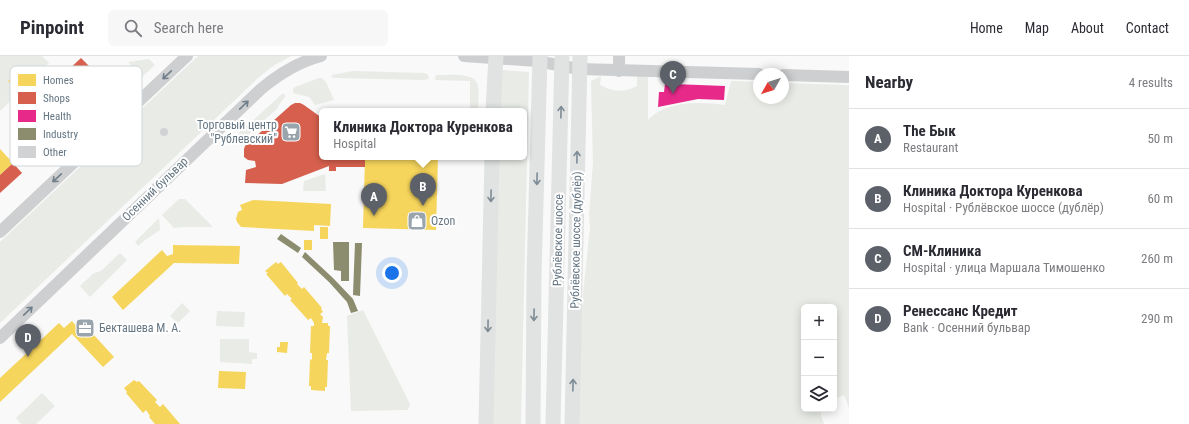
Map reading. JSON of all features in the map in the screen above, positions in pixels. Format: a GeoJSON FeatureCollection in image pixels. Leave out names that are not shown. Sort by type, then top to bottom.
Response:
{"type":"FeatureCollection","features":[{"type":"Feature","properties":{"kind":"main road","name":"Рублёвское шоссе"},"geometry":{"type":"LineString","coordinates":[[533,424],[534,276],[540,56]]}},
{"type":"Feature","properties":{"kind":"main road","name":"Рублёвское шоссе"},"geometry":{"type":"LineString","coordinates":[[553,424],[562,56]]}},
{"type":"Feature","properties":{"kind":"main road"},"geometry":{"type":"LineString","coordinates":[[493,108],[495,57]]}},
{"type":"Feature","properties":{"kind":"main road","name":"Рублёвское шоссе (дублёр)"},"geometry":{"type":"LineString","coordinates":[[572,424],[579,63]]}},
{"type":"Feature","properties":{"kind":"main road"},"geometry":{"type":"LineString","coordinates":[[486,424],[492,160]]}},
{"type":"Feature","properties":{"kind":"street"},"geometry":{"type":"LineString","coordinates":[[142,98],[187,56]]}},
{"type":"Feature","properties":{"kind":"street","name":"Осенний бульвар"},"geometry":{"type":"LineString","coordinates":[[0,338],[261,89],[287,70],[321,56]]}},
{"type":"Feature","properties":{"kind":"street"},"geometry":{"type":"LineString","coordinates":[[464,56],[579,63],[619,71],[753,74]]}},
{"type":"Feature","properties":{"kind":"street"},"geometry":{"type":"LineString","coordinates":[[619,56],[619,71]]}},
{"type":"Feature","properties":{"kind":"street"},"geometry":{"type":"LineString","coordinates":[[789,75],[849,77]]}},
{"type":"Feature","properties":{"kind":"street"},"geometry":{"type":"LineString","coordinates":[[0,232],[70,166]]}},
{"type":"Feature","properties":{"kind":"shaded area"},"geometry":{"type":"Polygon","coordinates":[[[0,56],[42,56],[49,63],[46,66],[10,66],[10,101],[0,111],[0,56]]]}},
{"type":"Feature","properties":{"kind":"shaded area"},"geometry":{"type":"Polygon","coordinates":[[[198,56],[291,56],[273,66],[258,78],[0,323],[0,242],[81,166],[142,166],[142,109],[198,56]]]}},
{"type":"Feature","properties":{"kind":"shaded area"},"geometry":{"type":"Polygon","coordinates":[[[149,59],[155,65],[142,77],[142,66],[132,66],[128,62],[149,59]]]}},
{"type":"Feature","properties":{"kind":"shaded area"},"geometry":{"type":"Polygon","coordinates":[[[503,70],[529,72],[527,160],[527,108],[500,108],[501,73],[503,70]]]}},
{"type":"Feature","properties":{"kind":"shaded area"},"geometry":{"type":"Polygon","coordinates":[[[353,71],[424,73],[429,77],[428,79],[424,80],[331,77],[332,75],[353,71]]]}},
{"type":"Feature","properties":{"kind":"shaded area"},"geometry":{"type":"Polygon","coordinates":[[[436,75],[458,75],[474,79],[477,83],[478,89],[478,108],[470,108],[470,81],[435,80],[436,75]]]}},
{"type":"Feature","properties":{"kind":"shaded area"},"geometry":{"type":"Polygon","coordinates":[[[601,76],[600,85],[609,89],[623,91],[637,86],[637,76],[648,76],[648,120],[655,114],[673,106],[695,103],[725,105],[731,81],[753,82],[753,104],[789,104],[789,83],[849,85],[849,408],[844,395],[837,398],[837,304],[801,304],[801,412],[822,412],[824,424],[579,424],[578,387],[583,294],[590,227],[589,214],[593,163],[591,81],[601,76]]]}},
{"type":"Feature","properties":{"kind":"shaded area"},"geometry":{"type":"Polygon","coordinates":[[[322,78],[326,82],[334,100],[315,105],[309,97],[293,93],[293,89],[295,87],[322,78]]]}},
{"type":"Feature","properties":{"kind":"shaded area"},"geometry":{"type":"Polygon","coordinates":[[[282,94],[285,94],[285,97],[277,109],[239,141],[237,137],[238,134],[282,94]]]}},
{"type":"Feature","properties":{"kind":"shaded area"},"geometry":{"type":"Polygon","coordinates":[[[499,160],[527,160],[521,424],[493,424],[499,160]]]}},
{"type":"Feature","properties":{"kind":"shaded area"},"geometry":{"type":"Polygon","coordinates":[[[325,174],[326,191],[303,191],[304,181],[325,174]]]}},
{"type":"Feature","properties":{"kind":"shaded area"},"geometry":{"type":"Polygon","coordinates":[[[179,199],[185,199],[213,227],[174,228],[162,215],[179,199]]]}},
{"type":"Feature","properties":{"kind":"shaded area"},"geometry":{"type":"Polygon","coordinates":[[[159,218],[160,230],[138,246],[135,242],[159,218]]]}},
{"type":"Feature","properties":{"kind":"shaded area"},"geometry":{"type":"Polygon","coordinates":[[[120,253],[127,260],[90,297],[80,286],[94,273],[101,271],[120,253]]]}},
{"type":"Feature","properties":{"kind":"shaded area"},"geometry":{"type":"Polygon","coordinates":[[[182,303],[190,311],[178,323],[170,316],[182,303]]]}},
{"type":"Feature","properties":{"kind":"shaded area"},"geometry":{"type":"Polygon","coordinates":[[[363,310],[410,404],[408,410],[351,411],[347,316],[363,310]]]}},
{"type":"Feature","properties":{"kind":"shaded area"},"geometry":{"type":"Polygon","coordinates":[[[217,311],[245,312],[244,327],[216,326],[217,311]]]}},
{"type":"Feature","properties":{"kind":"shaded area"},"geometry":{"type":"Polygon","coordinates":[[[220,339],[249,339],[249,352],[257,353],[257,359],[252,359],[252,364],[220,362],[220,339]]]}},
{"type":"Feature","properties":{"kind":"shaded area"},"geometry":{"type":"Polygon","coordinates":[[[42,393],[55,406],[36,424],[21,424],[16,418],[42,393]]]}},
{"type":"Feature","properties":{"kind":"building: Homes"},"geometry":{"type":"Polygon","coordinates":[[[0,149],[10,160],[10,166],[0,175],[0,149]]]}},
{"type":"Feature","properties":{"kind":"building: Homes"},"geometry":{"type":"Polygon","coordinates":[[[365,160],[438,160],[436,230],[363,228],[365,160]]]}},
{"type":"Feature","properties":{"kind":"building: Homes"},"geometry":{"type":"Polygon","coordinates":[[[253,200],[331,204],[330,226],[314,225],[314,231],[241,227],[236,219],[238,212],[242,210],[240,205],[253,200]]]}},
{"type":"Feature","properties":{"kind":"building: Homes"},"geometry":{"type":"Polygon","coordinates":[[[320,227],[328,227],[328,239],[320,239],[320,227]]]}},
{"type":"Feature","properties":{"kind":"building: Homes"},"geometry":{"type":"Polygon","coordinates":[[[304,240],[312,240],[312,250],[304,250],[304,240]]]}},
{"type":"Feature","properties":{"kind":"building: Homes"},"geometry":{"type":"Polygon","coordinates":[[[173,245],[240,246],[239,264],[174,263],[123,310],[112,297],[162,250],[167,256],[173,254],[173,245]]]}},
{"type":"Feature","properties":{"kind":"building: Homes"},"geometry":{"type":"Polygon","coordinates":[[[276,262],[278,264],[281,262],[298,283],[297,284],[302,289],[304,287],[322,308],[321,309],[323,312],[320,314],[323,317],[322,323],[328,323],[328,326],[330,326],[329,353],[327,353],[326,360],[328,360],[327,387],[325,387],[325,391],[311,390],[311,386],[309,386],[310,359],[312,360],[312,353],[310,353],[311,326],[314,326],[314,323],[311,318],[308,320],[290,300],[292,299],[287,294],[285,296],[266,274],[268,273],[265,271],[276,262]]]}},
{"type":"Feature","properties":{"kind":"building: Homes"},"geometry":{"type":"Polygon","coordinates":[[[72,321],[78,328],[83,323],[114,357],[103,367],[72,334],[0,402],[0,378],[59,323],[64,328],[72,321]]]}},
{"type":"Feature","properties":{"kind":"building: Homes"},"geometry":{"type":"Polygon","coordinates":[[[280,342],[288,342],[287,353],[277,352],[277,347],[280,347],[280,342]]]}},
{"type":"Feature","properties":{"kind":"building: Homes"},"geometry":{"type":"Polygon","coordinates":[[[219,371],[246,372],[245,389],[218,388],[219,371]]]}},
{"type":"Feature","properties":{"kind":"building: Homes"},"geometry":{"type":"Polygon","coordinates":[[[134,380],[137,382],[139,381],[157,400],[155,402],[160,407],[163,404],[180,424],[155,424],[149,417],[150,416],[146,410],[143,413],[126,393],[127,392],[124,388],[134,380]]]}},
{"type":"Feature","properties":{"kind":"building: Shops"},"geometry":{"type":"Polygon","coordinates":[[[81,58],[89,66],[72,66],[81,58]]]}},
{"type":"Feature","properties":{"kind":"building: Shops","name":"Торговый центр \"Рублевский\""},"geometry":{"type":"Polygon","coordinates":[[[300,103],[319,116],[319,160],[365,160],[365,167],[336,167],[336,171],[329,171],[329,166],[282,184],[245,183],[246,170],[256,167],[255,161],[248,160],[244,157],[245,146],[291,105],[300,103]]]}},
{"type":"Feature","properties":{"kind":"building: Shops"},"geometry":{"type":"Polygon","coordinates":[[[10,166],[16,166],[22,173],[0,193],[0,175],[10,166]]]}},
{"type":"Feature","properties":{"kind":"building: Health"},"geometry":{"type":"Polygon","coordinates":[[[665,84],[725,86],[724,100],[698,99],[658,107],[659,92],[664,92],[665,84]]]}},
{"type":"Feature","properties":{"kind":"building: Industry"},"geometry":{"type":"Polygon","coordinates":[[[281,234],[301,248],[298,253],[277,239],[281,234]]]}},
{"type":"Feature","properties":{"kind":"building: Industry"},"geometry":{"type":"Polygon","coordinates":[[[333,242],[349,242],[349,281],[341,281],[341,271],[334,270],[333,242]]]}},
{"type":"Feature","properties":{"kind":"building: Industry"},"geometry":{"type":"Polygon","coordinates":[[[355,243],[362,243],[360,296],[353,295],[355,243]]]}},
{"type":"Feature","properties":{"kind":"building: Industry"},"geometry":{"type":"Polygon","coordinates":[[[305,252],[353,299],[358,311],[351,313],[347,302],[329,282],[302,257],[305,252]]]}},
{"type":"Feature","properties":{"kind":"building: Other"},"geometry":{"type":"Polygon","coordinates":[[[164,128],[167,129],[167,135],[164,136],[161,135],[160,132],[161,129],[164,128]]]}},
{"type":"Feature","properties":{"kind":"place","name":"СМ-Клиника"},"geometry":{"type":"Point","coordinates":[673,94]}},
{"type":"Feature","properties":{"kind":"place","name":"Торговый центр \"Рублевский\""},"geometry":{"type":"Point","coordinates":[291,132]}},
{"type":"Feature","properties":{"kind":"place","name":"Клиника Доктора Куренкова"},"geometry":{"type":"Point","coordinates":[423,206]}},
{"type":"Feature","properties":{"kind":"place","name":"The Бык"},"geometry":{"type":"Point","coordinates":[374,216]}},
{"type":"Feature","properties":{"kind":"place","name":"Ozon"},"geometry":{"type":"Point","coordinates":[417,221]}},
{"type":"Feature","properties":{"kind":"place","name":"Бекташева М. А."},"geometry":{"type":"Point","coordinates":[85,328]}},
{"type":"Feature","properties":{"kind":"place","name":"Ренессанс Кредит"},"geometry":{"type":"Point","coordinates":[28,357]}}]}
